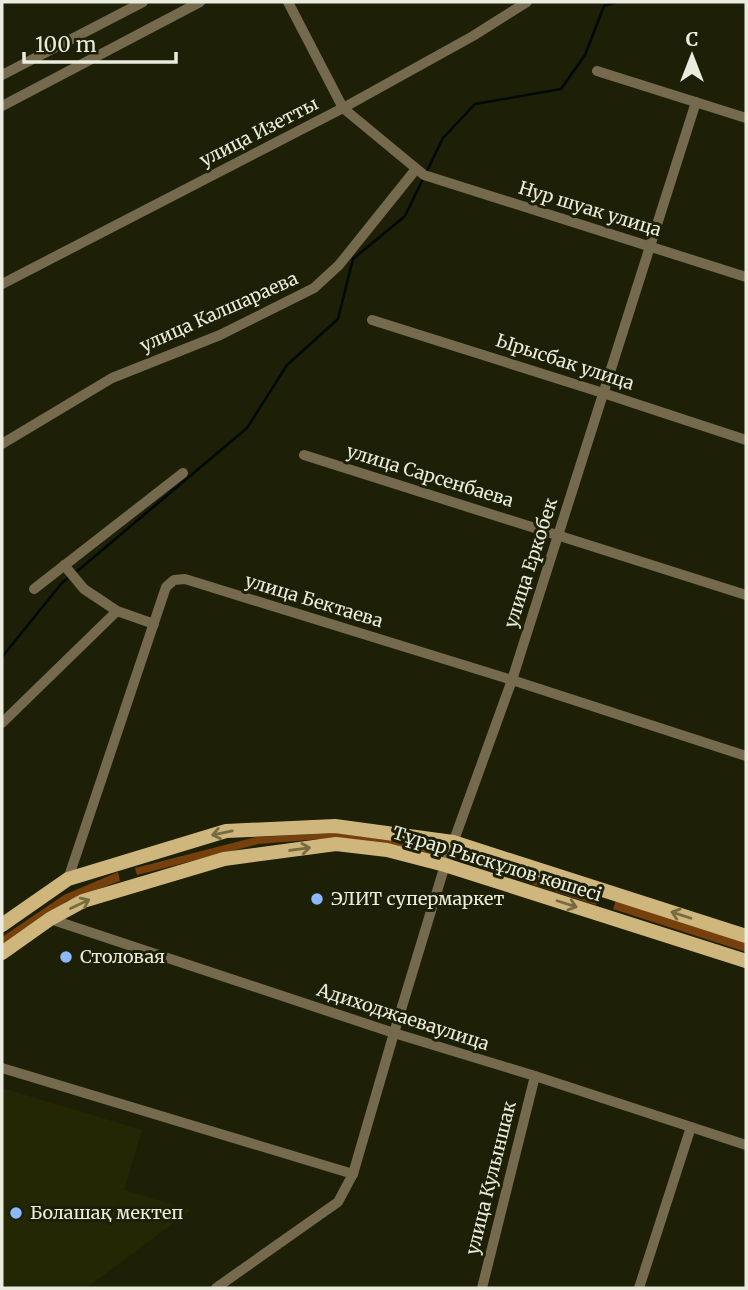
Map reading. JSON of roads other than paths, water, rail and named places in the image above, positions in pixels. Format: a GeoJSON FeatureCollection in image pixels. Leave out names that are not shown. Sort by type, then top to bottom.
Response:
{"type":"FeatureCollection","features":[{"type":"Feature","properties":{"kind":"main road","name":"Тұрар Рыскұлов көшесі"},"geometry":{"type":"LineString","coordinates":[[2,925],[68,879],[226,831],[335,826],[453,842],[746,936]]}},
{"type":"Feature","properties":{"kind":"main road","name":"Тұрар Рыскұлов көшесі"},"geometry":{"type":"LineString","coordinates":[[2,953],[50,919],[83,901],[230,858],[336,844],[387,850],[445,866],[746,961]]}},
{"type":"Feature","properties":{"kind":"main road"},"geometry":{"type":"LineString","coordinates":[[122,863],[130,887]]}},
{"type":"Feature","properties":{"kind":"main road"},"geometry":{"type":"LineString","coordinates":[[599,915],[607,891]]}},
{"type":"Feature","properties":{"kind":"street"},"geometry":{"type":"LineString","coordinates":[[2,75],[143,2]]}},
{"type":"Feature","properties":{"kind":"street"},"geometry":{"type":"LineString","coordinates":[[2,106],[200,2]]}},
{"type":"Feature","properties":{"kind":"street"},"geometry":{"type":"LineString","coordinates":[[288,2],[343,108],[420,172]]}},
{"type":"Feature","properties":{"kind":"street","name":"улица Изетты"},"geometry":{"type":"LineString","coordinates":[[2,284],[343,108],[473,36],[527,2]]}},
{"type":"Feature","properties":{"kind":"street"},"geometry":{"type":"LineString","coordinates":[[597,71],[746,118]]}},
{"type":"Feature","properties":{"kind":"street","name":"улица Еркобек"},"geometry":{"type":"LineString","coordinates":[[216,1288],[338,1202],[354,1174],[445,866],[512,680],[696,102]]}},
{"type":"Feature","properties":{"kind":"street","name":"Нур шуак улица"},"geometry":{"type":"LineString","coordinates":[[420,172],[746,277]]}},
{"type":"Feature","properties":{"kind":"street","name":"улица Калшараева"},"geometry":{"type":"LineString","coordinates":[[2,444],[112,378],[220,335],[314,288],[339,265],[420,172]]}},
{"type":"Feature","properties":{"kind":"street","name":"Ырысбак улица"},"geometry":{"type":"LineString","coordinates":[[372,320],[746,440]]}},
{"type":"Feature","properties":{"kind":"street","name":"улица Сарсенбаева"},"geometry":{"type":"LineString","coordinates":[[304,455],[746,595]]}},
{"type":"Feature","properties":{"kind":"street"},"geometry":{"type":"LineString","coordinates":[[34,589],[183,473]]}},
{"type":"Feature","properties":{"kind":"street"},"geometry":{"type":"LineString","coordinates":[[64,565],[84,589],[117,611],[154,624]]}},
{"type":"Feature","properties":{"kind":"street","name":"улица Бектаева"},"geometry":{"type":"LineString","coordinates":[[68,879],[166,587],[174,580],[185,579],[746,756]]}},
{"type":"Feature","properties":{"kind":"street"},"geometry":{"type":"LineString","coordinates":[[2,723],[117,611]]}},
{"type":"Feature","properties":{"kind":"street","name":"Адиходжаеваулица"},"geometry":{"type":"LineString","coordinates":[[50,919],[394,1033],[746,1145]]}},
{"type":"Feature","properties":{"kind":"street"},"geometry":{"type":"LineString","coordinates":[[2,1068],[354,1174]]}},
{"type":"Feature","properties":{"kind":"street","name":"улица Кулыншак"},"geometry":{"type":"LineString","coordinates":[[482,1288],[535,1076]]}},
{"type":"Feature","properties":{"kind":"street"},"geometry":{"type":"LineString","coordinates":[[639,1288],[691,1128]]}},
{"type":"Feature","properties":{"kind":"waterway"},"geometry":{"type":"LineString","coordinates":[[426,173],[443,138],[475,104],[561,89],[585,55],[604,6],[616,2]]}},
{"type":"Feature","properties":{"kind":"waterway"},"geometry":{"type":"LineString","coordinates":[[75,573],[247,428],[287,365],[338,319],[353,259],[405,216],[423,179]]}},
{"type":"Feature","properties":{"kind":"waterway"},"geometry":{"type":"LineString","coordinates":[[2,657],[69,577]]}},
{"type":"Feature","properties":{"kind":"place","name":"ЭЛИТ супермаркет"},"geometry":{"type":"Point","coordinates":[317,899]}},
{"type":"Feature","properties":{"kind":"place","name":"Столовая"},"geometry":{"type":"Point","coordinates":[66,957]}},
{"type":"Feature","properties":{"kind":"place","name":"Болашақ мектеп"},"geometry":{"type":"Point","coordinates":[16,1213]}}]}
